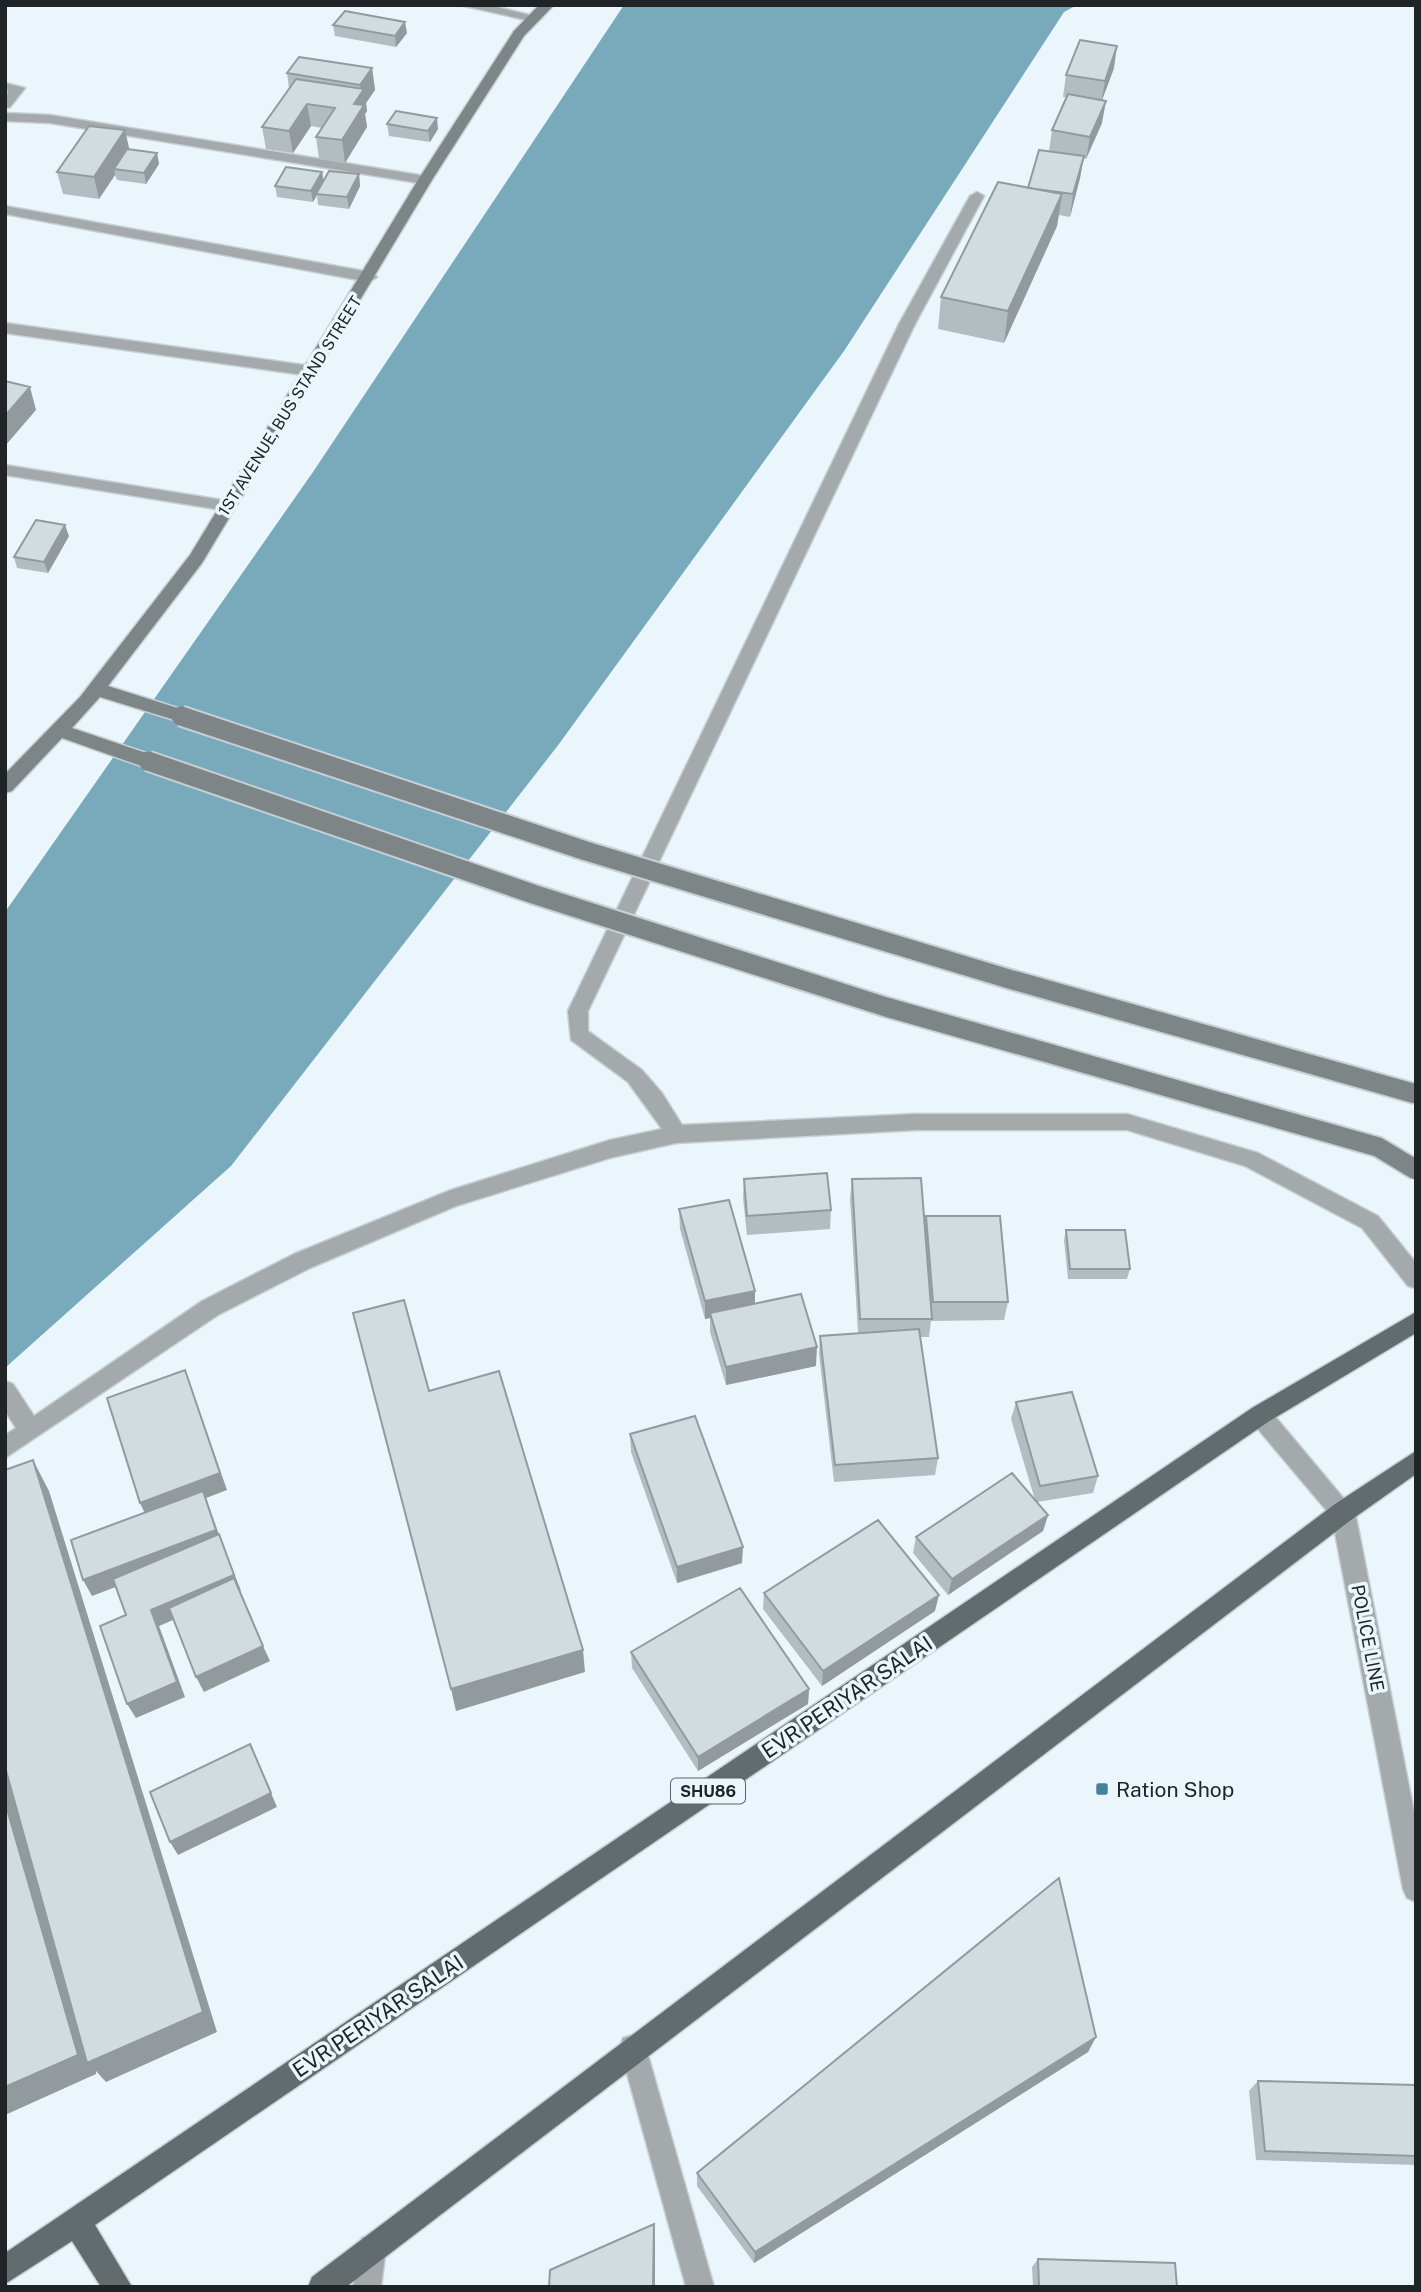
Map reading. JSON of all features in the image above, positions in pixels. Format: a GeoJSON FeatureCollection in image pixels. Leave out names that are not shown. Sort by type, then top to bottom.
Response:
{"type":"FeatureCollection","features":[{"type":"Feature","properties":{"kind":"main road","name":"EVR PERIYAR SALAI"},"geometry":{"type":"LineString","coordinates":[[5,2270],[1260,1415],[1416,1321]]}},
{"type":"Feature","properties":{"kind":"main road"},"geometry":{"type":"LineString","coordinates":[[322,2287],[633,2048],[1343,1512],[1416,1461]]}},
{"type":"Feature","properties":{"kind":"main road"},"geometry":{"type":"LineString","coordinates":[[76,2221],[118,2287]]}},
{"type":"Feature","properties":{"kind":"street"},"geometry":{"type":"LineString","coordinates":[[467,5],[541,11]]}},
{"type":"Feature","properties":{"kind":"street","name":"1ST AVENUE, BUS STAND STREET"},"geometry":{"type":"LineString","coordinates":[[5,786],[96,689],[196,559],[369,277],[425,180],[519,34],[541,11]]}},
{"type":"Feature","properties":{"kind":"street"},"geometry":{"type":"LineString","coordinates":[[5,87],[18,88],[5,104]]}},
{"type":"Feature","properties":{"kind":"street"},"geometry":{"type":"LineString","coordinates":[[5,117],[50,119],[425,180]]}},
{"type":"Feature","properties":{"kind":"street"},"geometry":{"type":"LineString","coordinates":[[676,1135],[659,1101],[626,1067],[594,1048],[578,1034],[578,1011],[907,324],[978,196]]}},
{"type":"Feature","properties":{"kind":"street"},"geometry":{"type":"LineString","coordinates":[[5,210],[369,277]]}},
{"type":"Feature","properties":{"kind":"street"},"geometry":{"type":"LineString","coordinates":[[5,328],[311,371]]}},
{"type":"Feature","properties":{"kind":"street"},"geometry":{"type":"LineString","coordinates":[[5,470],[228,506]]}},
{"type":"Feature","properties":{"kind":"street"},"geometry":{"type":"LineString","coordinates":[[96,689],[599,855],[1009,979],[1416,1094]]}},
{"type":"Feature","properties":{"kind":"street"},"geometry":{"type":"LineString","coordinates":[[59,730],[533,894],[887,1007],[1378,1147],[1416,1170]]}},
{"type":"Feature","properties":{"kind":"street"},"geometry":{"type":"LineString","coordinates":[[5,1448],[210,1308],[302,1261],[451,1199],[610,1149],[676,1135],[916,1122],[1126,1122],[1251,1159],[1370,1222],[1416,1279]]}},
{"type":"Feature","properties":{"kind":"street"},"geometry":{"type":"LineString","coordinates":[[5,1391],[31,1432]]}},
{"type":"Feature","properties":{"kind":"street","name":"POLICE LINE"},"geometry":{"type":"LineString","coordinates":[[1260,1415],[1343,1512],[1416,1889]]}},
{"type":"Feature","properties":{"kind":"street"},"geometry":{"type":"LineString","coordinates":[[633,2048],[700,2287]]}},
{"type":"Feature","properties":{"kind":"street"},"geometry":{"type":"LineString","coordinates":[[367,2287],[372,2248]]}},
{"type":"Feature","properties":{"kind":"water"},"geometry":{"type":"Polygon","coordinates":[[[624,5],[1077,5],[1064,12],[844,351],[559,744],[231,1166],[5,1368],[5,912],[313,472],[624,5]]]}},
{"type":"Feature","properties":{"kind":"building"},"geometry":{"type":"Polygon","coordinates":[[[345,11],[405,22],[395,36],[333,25],[345,11]]]}},
{"type":"Feature","properties":{"kind":"building"},"geometry":{"type":"Polygon","coordinates":[[[1080,40],[1117,46],[1105,81],[1066,75],[1080,40]]]}},
{"type":"Feature","properties":{"kind":"building"},"geometry":{"type":"Polygon","coordinates":[[[299,57],[372,68],[360,85],[287,73],[299,57]]]}},
{"type":"Feature","properties":{"kind":"building"},"geometry":{"type":"Polygon","coordinates":[[[296,79],[364,89],[354,104],[364,105],[342,140],[316,137],[335,108],[307,104],[289,131],[262,127],[296,79]]]}},
{"type":"Feature","properties":{"kind":"building"},"geometry":{"type":"Polygon","coordinates":[[[1068,94],[1106,101],[1090,137],[1052,130],[1068,94]]]}},
{"type":"Feature","properties":{"kind":"building"},"geometry":{"type":"Polygon","coordinates":[[[396,111],[437,118],[428,131],[387,124],[396,111]]]}},
{"type":"Feature","properties":{"kind":"building"},"geometry":{"type":"Polygon","coordinates":[[[89,126],[125,130],[94,177],[57,172],[89,126]]]}},
{"type":"Feature","properties":{"kind":"building"},"geometry":{"type":"Polygon","coordinates":[[[127,149],[157,153],[144,173],[114,169],[127,149]]]}},
{"type":"Feature","properties":{"kind":"building"},"geometry":{"type":"Polygon","coordinates":[[[1039,150],[1084,156],[1073,194],[1028,188],[1039,150]]]}},
{"type":"Feature","properties":{"kind":"building"},"geometry":{"type":"Polygon","coordinates":[[[286,167],[322,172],[311,191],[275,186],[286,167]]]}},
{"type":"Feature","properties":{"kind":"building"},"geometry":{"type":"Polygon","coordinates":[[[329,171],[359,174],[347,197],[316,194],[329,171]]]}},
{"type":"Feature","properties":{"kind":"building"},"geometry":{"type":"Polygon","coordinates":[[[998,182],[1062,194],[1008,311],[941,297],[998,182]]]}},
{"type":"Feature","properties":{"kind":"building"},"geometry":{"type":"Polygon","coordinates":[[[5,381],[30,387],[5,416],[5,381]]]}},
{"type":"Feature","properties":{"kind":"building"},"geometry":{"type":"Polygon","coordinates":[[[36,520],[65,525],[44,562],[14,557],[36,520]]]}},
{"type":"Feature","properties":{"kind":"building"},"geometry":{"type":"Polygon","coordinates":[[[827,1173],[831,1210],[747,1216],[744,1179],[827,1173]]]}},
{"type":"Feature","properties":{"kind":"building"},"geometry":{"type":"Polygon","coordinates":[[[921,1178],[932,1319],[860,1319],[852,1179],[921,1178]]]}},
{"type":"Feature","properties":{"kind":"building"},"geometry":{"type":"Polygon","coordinates":[[[729,1200],[755,1291],[705,1301],[679,1209],[729,1200]]]}},
{"type":"Feature","properties":{"kind":"building"},"geometry":{"type":"Polygon","coordinates":[[[926,1216],[1000,1216],[1008,1302],[933,1302],[926,1216]]]}},
{"type":"Feature","properties":{"kind":"building"},"geometry":{"type":"Polygon","coordinates":[[[1066,1230],[1125,1230],[1130,1269],[1070,1269],[1066,1230]]]}},
{"type":"Feature","properties":{"kind":"building"},"geometry":{"type":"Polygon","coordinates":[[[801,1294],[817,1347],[726,1367],[710,1313],[801,1294]]]}},
{"type":"Feature","properties":{"kind":"building"},"geometry":{"type":"Polygon","coordinates":[[[404,1300],[429,1391],[499,1371],[583,1650],[451,1689],[353,1313],[404,1300]]]}},
{"type":"Feature","properties":{"kind":"building"},"geometry":{"type":"Polygon","coordinates":[[[919,1329],[938,1458],[835,1465],[820,1336],[919,1329]]]}},
{"type":"Feature","properties":{"kind":"building"},"geometry":{"type":"Polygon","coordinates":[[[185,1370],[220,1473],[140,1503],[107,1398],[185,1370]]]}},
{"type":"Feature","properties":{"kind":"building"},"geometry":{"type":"Polygon","coordinates":[[[1072,1392],[1098,1476],[1040,1486],[1016,1402],[1072,1392]]]}},
{"type":"Feature","properties":{"kind":"building"},"geometry":{"type":"Polygon","coordinates":[[[695,1416],[743,1547],[677,1567],[630,1434],[695,1416]]]}},
{"type":"Feature","properties":{"kind":"building"},"geometry":{"type":"Polygon","coordinates":[[[33,1460],[203,2012],[87,2063],[5,1767],[5,1470],[33,1460]]]}},
{"type":"Feature","properties":{"kind":"building"},"geometry":{"type":"Polygon","coordinates":[[[1012,1473],[1048,1515],[952,1579],[916,1537],[1012,1473]]]}},
{"type":"Feature","properties":{"kind":"building"},"geometry":{"type":"Polygon","coordinates":[[[203,1491],[216,1530],[83,1580],[71,1540],[203,1491]]]}},
{"type":"Feature","properties":{"kind":"building"},"geometry":{"type":"Polygon","coordinates":[[[878,1520],[939,1595],[823,1671],[764,1593],[878,1520]]]}},
{"type":"Feature","properties":{"kind":"building"},"geometry":{"type":"Polygon","coordinates":[[[219,1534],[234,1575],[151,1610],[177,1682],[127,1704],[100,1626],[126,1615],[113,1579],[219,1534]]]}},
{"type":"Feature","properties":{"kind":"building"},"geometry":{"type":"Polygon","coordinates":[[[234,1578],[263,1646],[196,1677],[169,1608],[234,1578]]]}},
{"type":"Feature","properties":{"kind":"building"},"geometry":{"type":"Polygon","coordinates":[[[740,1588],[809,1689],[698,1757],[631,1652],[740,1588]]]}},
{"type":"Feature","properties":{"kind":"building"},"geometry":{"type":"Polygon","coordinates":[[[250,1744],[271,1793],[170,1842],[150,1792],[250,1744]]]}},
{"type":"Feature","properties":{"kind":"building"},"geometry":{"type":"Polygon","coordinates":[[[5,1802],[78,2055],[5,2087],[5,1802]]]}},
{"type":"Feature","properties":{"kind":"building"},"geometry":{"type":"Polygon","coordinates":[[[1059,1878],[1096,2037],[755,2252],[697,2173],[1059,1878]]]}},
{"type":"Feature","properties":{"kind":"building"},"geometry":{"type":"Polygon","coordinates":[[[1258,2081],[1416,2085],[1416,2156],[1265,2151],[1258,2081]]]}},
{"type":"Feature","properties":{"kind":"building"},"geometry":{"type":"Polygon","coordinates":[[[654,2224],[653,2287],[549,2287],[550,2270],[654,2224]]]}},
{"type":"Feature","properties":{"kind":"building"},"geometry":{"type":"Polygon","coordinates":[[[1038,2259],[1175,2263],[1177,2287],[1039,2287],[1038,2259]]]}},
{"type":"Feature","properties":{"kind":"place","name":"Ration Shop"},"geometry":{"type":"Point","coordinates":[1102,1789]}}]}
